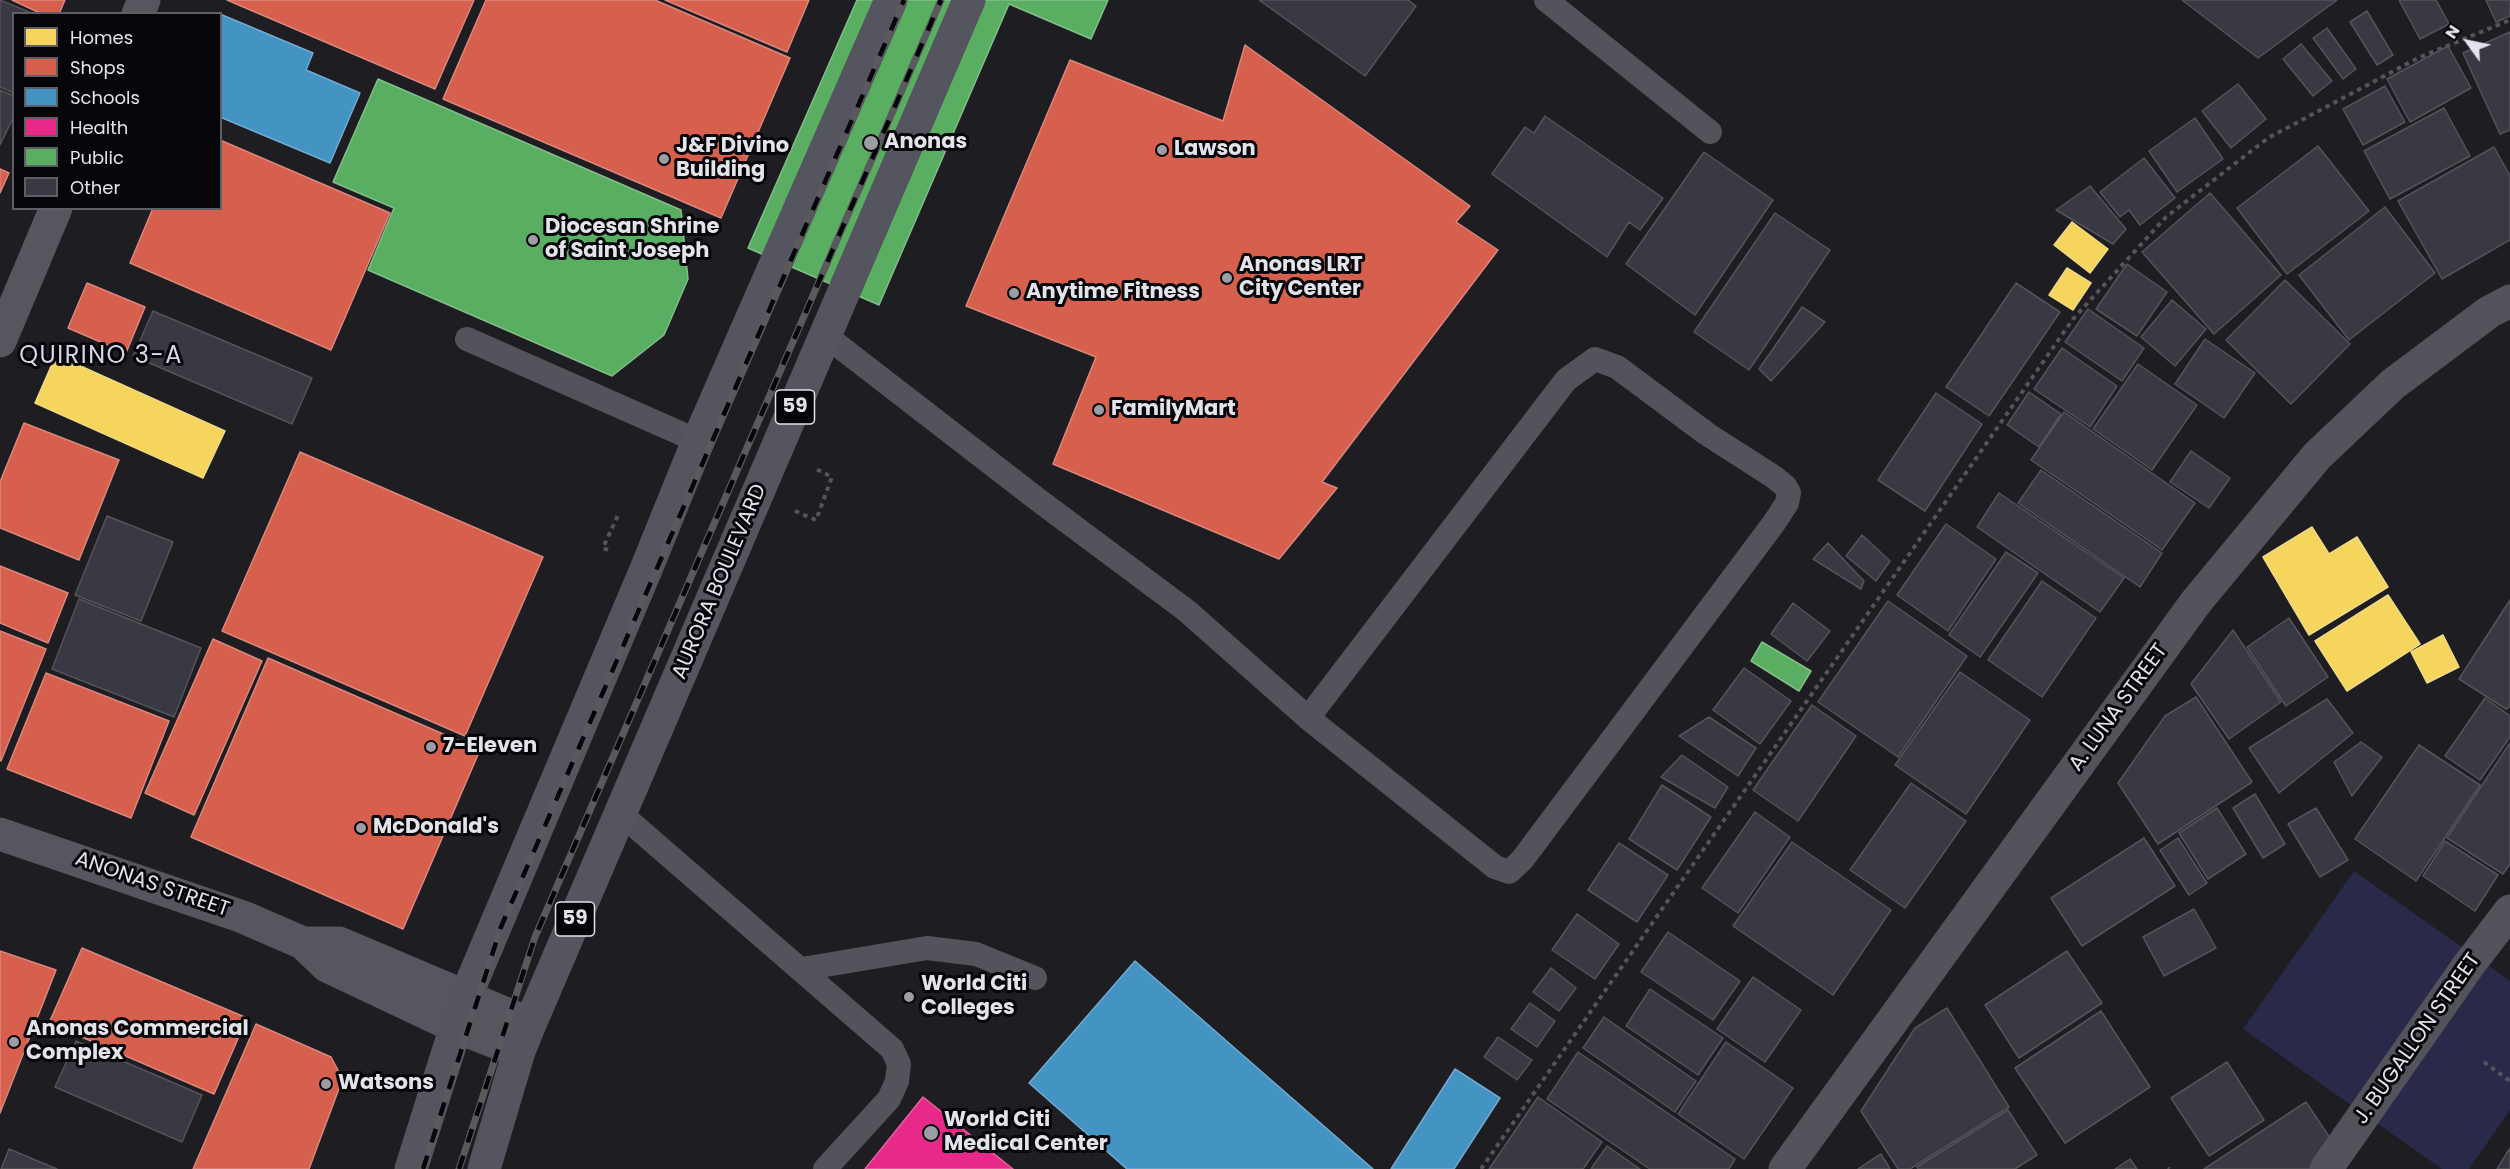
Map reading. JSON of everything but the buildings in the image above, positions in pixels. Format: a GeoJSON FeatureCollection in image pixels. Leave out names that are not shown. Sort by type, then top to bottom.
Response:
{"type":"FeatureCollection","features":[{"type":"Feature","properties":{"kind":"main road"},"geometry":{"type":"LineString","coordinates":[[411,1169],[460,1012],[698,441],[891,0]]}},
{"type":"Feature","properties":{"kind":"main road","name":"AURORA BOULEVARD"},"geometry":{"type":"LineString","coordinates":[[484,1169],[525,1037],[969,0]]}},
{"type":"Feature","properties":{"kind":"main road"},"geometry":{"type":"LineString","coordinates":[[0,341],[55,210]]}},
{"type":"Feature","properties":{"kind":"main road","name":"ANONAS STREET"},"geometry":{"type":"LineString","coordinates":[[0,834],[243,917],[303,943],[327,966],[525,1037]]}},
{"type":"Feature","properties":{"kind":"street","name":"A. LUNA STREET"},"geometry":{"type":"LineString","coordinates":[[1785,1169],[2196,602],[2309,465],[2393,384],[2489,312],[2510,301]]}},
{"type":"Feature","properties":{"kind":"street","name":"J. BUGALLON STREET"},"geometry":{"type":"LineString","coordinates":[[2326,1169],[2468,966],[2510,911]]}},
{"type":"Feature","properties":{"kind":"lane"},"geometry":{"type":"LineString","coordinates":[[1546,0],[1710,132]]}},
{"type":"Feature","properties":{"kind":"lane"},"geometry":{"type":"LineString","coordinates":[[826,336],[1037,499],[1187,610],[1308,718],[1495,867],[1509,872],[1522,860],[1774,523],[1789,493],[1785,486],[1774,477],[1707,434],[1617,367],[1595,359],[1566,380],[1308,718]]}},
{"type":"Feature","properties":{"kind":"lane"},"geometry":{"type":"LineString","coordinates":[[467,339],[698,441]]}},
{"type":"Feature","properties":{"kind":"lane"},"geometry":{"type":"LineString","coordinates":[[621,814],[892,1049],[899,1064],[897,1081],[890,1099],[825,1169]]}},
{"type":"Feature","properties":{"kind":"lane"},"geometry":{"type":"LineString","coordinates":[[802,969],[927,948],[976,954],[1035,978]]}},
{"type":"Feature","properties":{"kind":"path"},"geometry":{"type":"LineString","coordinates":[[1481,1169],[2073,319],[2166,217],[2268,138],[2418,58],[2510,20]]}},
{"type":"Feature","properties":{"kind":"path"},"geometry":{"type":"LineString","coordinates":[[816,520],[832,477]]}},
{"type":"Feature","properties":{"kind":"path"},"geometry":{"type":"LineString","coordinates":[[2484,1062],[2510,1081]]}},
{"type":"Feature","properties":{"kind":"shaded area"},"geometry":{"type":"Polygon","coordinates":[[[2354,871],[2510,981],[2510,1110],[2469,1169],[2442,1169],[2243,1029],[2354,871]]]}},
{"type":"Feature","properties":{"kind":"railway"},"geometry":{"type":"LineString","coordinates":[[423,1169],[501,927],[904,0]]}},
{"type":"Feature","properties":{"kind":"railway"},"geometry":{"type":"LineString","coordinates":[[459,1169],[535,937],[941,0]]}},
{"type":"Feature","properties":{"kind":"place","name":"Anonas"},"geometry":{"type":"Point","coordinates":[871,143]}},
{"type":"Feature","properties":{"kind":"place","name":"Lawson"},"geometry":{"type":"Point","coordinates":[1162,150]}},
{"type":"Feature","properties":{"kind":"place","name":"J&F Divino Building"},"geometry":{"type":"Point","coordinates":[664,159]}},
{"type":"Feature","properties":{"kind":"place","name":"Diocesan Shrine of Saint Joseph"},"geometry":{"type":"Point","coordinates":[533,240]}},
{"type":"Feature","properties":{"kind":"place","name":"Anonas LRT City Center"},"geometry":{"type":"Point","coordinates":[1227,278]}},
{"type":"Feature","properties":{"kind":"place","name":"Anytime Fitness"},"geometry":{"type":"Point","coordinates":[1014,293]}},
{"type":"Feature","properties":{"kind":"place","name":"FamilyMart"},"geometry":{"type":"Point","coordinates":[1099,410]}},
{"type":"Feature","properties":{"kind":"place","name":"7-Eleven"},"geometry":{"type":"Point","coordinates":[431,747]}},
{"type":"Feature","properties":{"kind":"place","name":"McDonald's"},"geometry":{"type":"Point","coordinates":[361,828]}},
{"type":"Feature","properties":{"kind":"place","name":"World Citi Colleges"},"geometry":{"type":"Point","coordinates":[909,997]}},
{"type":"Feature","properties":{"kind":"place","name":"Anonas Commercial Complex"},"geometry":{"type":"Point","coordinates":[14,1042]}},
{"type":"Feature","properties":{"kind":"place","name":"Watsons"},"geometry":{"type":"Point","coordinates":[326,1084]}},
{"type":"Feature","properties":{"kind":"place","name":"World Citi Medical Center"},"geometry":{"type":"Point","coordinates":[931,1133]}},
{"type":"Feature","properties":{"kind":"district","name":"QUIRINO 3-A"},"geometry":{"type":"Point","coordinates":[101,357]}}]}
